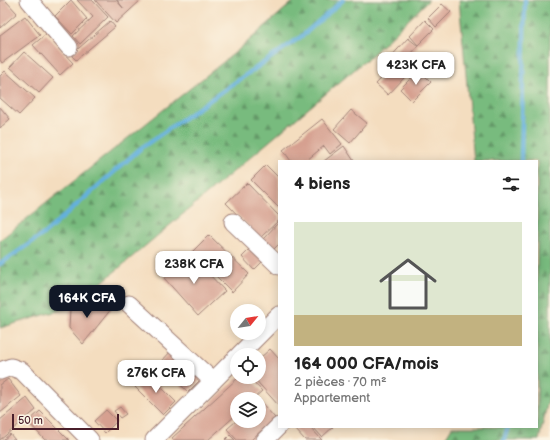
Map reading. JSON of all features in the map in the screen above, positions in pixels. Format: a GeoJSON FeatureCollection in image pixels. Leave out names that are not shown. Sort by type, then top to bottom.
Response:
{"type":"FeatureCollection","features":[{"type":"Feature","properties":{"kind":"street"},"geometry":{"type":"LineString","coordinates":[[36,2],[69,47]]}},
{"type":"Feature","properties":{"kind":"street"},"geometry":{"type":"LineString","coordinates":[[233,222],[278,265]]}},
{"type":"Feature","properties":{"kind":"street"},"geometry":{"type":"LineString","coordinates":[[129,304],[213,381]]}},
{"type":"Feature","properties":{"kind":"street"},"geometry":{"type":"LineString","coordinates":[[246,348],[278,316]]}},
{"type":"Feature","properties":{"kind":"street"},"geometry":{"type":"LineString","coordinates":[[154,440],[230,364]]}},
{"type":"Feature","properties":{"kind":"street"},"geometry":{"type":"LineString","coordinates":[[0,371],[11,367],[22,371],[90,440]]}},
{"type":"Feature","properties":{"kind":"street"},"geometry":{"type":"LineString","coordinates":[[265,440],[278,427]]}},
{"type":"Feature","properties":{"kind":"green space"},"geometry":{"type":"Polygon","coordinates":[[[295,0],[429,0],[373,54],[74,306],[0,328],[0,240],[237,51],[295,0]]]}},
{"type":"Feature","properties":{"kind":"green space"},"geometry":{"type":"Polygon","coordinates":[[[459,0],[550,0],[550,391],[539,440],[444,440],[451,428],[538,428],[538,160],[474,160],[459,0]]]}},
{"type":"Feature","properties":{"kind":"building"},"geometry":{"type":"Polygon","coordinates":[[[0,0],[5,0],[17,13],[0,28],[0,0]]]}},
{"type":"Feature","properties":{"kind":"building"},"geometry":{"type":"Polygon","coordinates":[[[71,0],[87,19],[72,34],[55,16],[71,0]]]}},
{"type":"Feature","properties":{"kind":"building"},"geometry":{"type":"Polygon","coordinates":[[[77,0],[92,0],[108,17],[80,44],[73,36],[93,17],[77,0]]]}},
{"type":"Feature","properties":{"kind":"building"},"geometry":{"type":"Polygon","coordinates":[[[95,0],[116,0],[124,9],[117,0],[141,0],[116,23],[95,0]]]}},
{"type":"Feature","properties":{"kind":"building"},"geometry":{"type":"Polygon","coordinates":[[[442,4],[451,12],[436,27],[428,18],[442,4]]]}},
{"type":"Feature","properties":{"kind":"building"},"geometry":{"type":"Polygon","coordinates":[[[25,16],[40,35],[2,63],[0,60],[0,35],[25,16]]]}},
{"type":"Feature","properties":{"kind":"building"},"geometry":{"type":"Polygon","coordinates":[[[425,20],[434,29],[418,45],[410,36],[425,20]]]}},
{"type":"Feature","properties":{"kind":"building"},"geometry":{"type":"Polygon","coordinates":[[[110,21],[115,27],[76,60],[71,55],[110,21]]]}},
{"type":"Feature","properties":{"kind":"building"},"geometry":{"type":"Polygon","coordinates":[[[46,34],[73,63],[60,75],[33,45],[46,34]]]}},
{"type":"Feature","properties":{"kind":"building"},"geometry":{"type":"Polygon","coordinates":[[[408,38],[418,46],[397,70],[387,61],[408,38]]]}},
{"type":"Feature","properties":{"kind":"building"},"geometry":{"type":"Polygon","coordinates":[[[24,52],[53,78],[39,93],[10,67],[24,52]]]}},
{"type":"Feature","properties":{"kind":"building"},"geometry":{"type":"Polygon","coordinates":[[[392,67],[404,78],[388,95],[376,84],[392,67]]]}},
{"type":"Feature","properties":{"kind":"building"},"geometry":{"type":"Polygon","coordinates":[[[419,70],[431,82],[412,101],[400,89],[419,70]]]}},
{"type":"Feature","properties":{"kind":"building"},"geometry":{"type":"Polygon","coordinates":[[[5,71],[35,98],[19,115],[0,98],[0,76],[5,71]]]}},
{"type":"Feature","properties":{"kind":"building"},"geometry":{"type":"Polygon","coordinates":[[[0,107],[10,119],[0,128],[0,107]]]}},
{"type":"Feature","properties":{"kind":"building"},"geometry":{"type":"Polygon","coordinates":[[[351,110],[367,123],[350,143],[334,129],[351,110]]]}},
{"type":"Feature","properties":{"kind":"building"},"geometry":{"type":"Polygon","coordinates":[[[322,119],[342,144],[330,154],[324,146],[307,160],[290,160],[283,150],[322,119]]]}},
{"type":"Feature","properties":{"kind":"building"},"geometry":{"type":"Polygon","coordinates":[[[344,146],[353,160],[325,160],[344,146]]]}},
{"type":"Feature","properties":{"kind":"building"},"geometry":{"type":"Polygon","coordinates":[[[266,165],[278,177],[278,207],[251,180],[266,165]]]}},
{"type":"Feature","properties":{"kind":"building"},"geometry":{"type":"Polygon","coordinates":[[[247,183],[278,215],[278,221],[260,238],[226,203],[247,183]]]}},
{"type":"Feature","properties":{"kind":"building"},"geometry":{"type":"Polygon","coordinates":[[[278,223],[278,245],[274,249],[263,239],[278,223]]]}},
{"type":"Feature","properties":{"kind":"building"},"geometry":{"type":"Polygon","coordinates":[[[209,235],[249,274],[232,292],[192,252],[209,235]]]}},
{"type":"Feature","properties":{"kind":"building"},"geometry":{"type":"Polygon","coordinates":[[[255,244],[267,257],[254,270],[242,257],[255,244]]]}},
{"type":"Feature","properties":{"kind":"building"},"geometry":{"type":"Polygon","coordinates":[[[190,254],[225,291],[198,316],[164,278],[190,254]]]}},
{"type":"Feature","properties":{"kind":"building"},"geometry":{"type":"Polygon","coordinates":[[[103,300],[112,308],[83,344],[69,328],[70,309],[81,303],[98,307],[103,300]]]}},
{"type":"Feature","properties":{"kind":"building"},"geometry":{"type":"Polygon","coordinates":[[[173,349],[202,378],[188,392],[159,364],[173,349]]]}},
{"type":"Feature","properties":{"kind":"building"},"geometry":{"type":"Polygon","coordinates":[[[270,349],[278,358],[278,405],[259,384],[266,384],[266,353],[270,349]]]}},
{"type":"Feature","properties":{"kind":"building"},"geometry":{"type":"Polygon","coordinates":[[[148,374],[176,402],[163,415],[135,387],[148,374]]]}},
{"type":"Feature","properties":{"kind":"building"},"geometry":{"type":"Polygon","coordinates":[[[8,379],[21,396],[0,413],[0,385],[8,379]]]}},
{"type":"Feature","properties":{"kind":"building"},"geometry":{"type":"Polygon","coordinates":[[[231,384],[256,384],[262,391],[230,392],[230,420],[208,440],[173,440],[172,438],[231,384]]]}},
{"type":"Feature","properties":{"kind":"building"},"geometry":{"type":"Polygon","coordinates":[[[27,398],[36,410],[0,440],[0,420],[27,398]]]}},
{"type":"Feature","properties":{"kind":"building"},"geometry":{"type":"Polygon","coordinates":[[[120,407],[126,414],[120,418],[114,411],[120,407]]]}},
{"type":"Feature","properties":{"kind":"building"},"geometry":{"type":"Polygon","coordinates":[[[266,408],[275,418],[266,426],[266,408]]]}},
{"type":"Feature","properties":{"kind":"building"},"geometry":{"type":"Polygon","coordinates":[[[106,410],[117,421],[105,433],[94,421],[106,410]]]}},
{"type":"Feature","properties":{"kind":"building"},"geometry":{"type":"Polygon","coordinates":[[[40,411],[69,440],[45,440],[28,422],[40,411]]]}},
{"type":"Feature","properties":{"kind":"building"},"geometry":{"type":"Polygon","coordinates":[[[230,426],[230,428],[264,428],[251,440],[237,440],[227,429],[230,426]]]}},
{"type":"Feature","properties":{"kind":"building"},"geometry":{"type":"Polygon","coordinates":[[[311,428],[322,440],[305,440],[295,429],[311,428]]]}},
{"type":"Feature","properties":{"kind":"building"},"geometry":{"type":"Polygon","coordinates":[[[314,428],[332,428],[322,437],[314,428]]]}},
{"type":"Feature","properties":{"kind":"building"},"geometry":{"type":"Polygon","coordinates":[[[10,434],[15,440],[3,440],[10,434]]]}},
{"type":"Feature","properties":{"kind":"building"},"geometry":{"type":"Polygon","coordinates":[[[230,435],[235,440],[225,440],[230,435]]]}},
{"type":"Feature","properties":{"kind":"waterway"},"geometry":{"type":"LineString","coordinates":[[0,264],[45,233],[141,148],[302,36],[343,0]]}},
{"type":"Feature","properties":{"kind":"waterway"},"geometry":{"type":"LineString","coordinates":[[521,160],[525,0]]}},
{"type":"Feature","properties":{"kind":"waterway"},"geometry":{"type":"LineString","coordinates":[[504,440],[508,428]]}}]}
